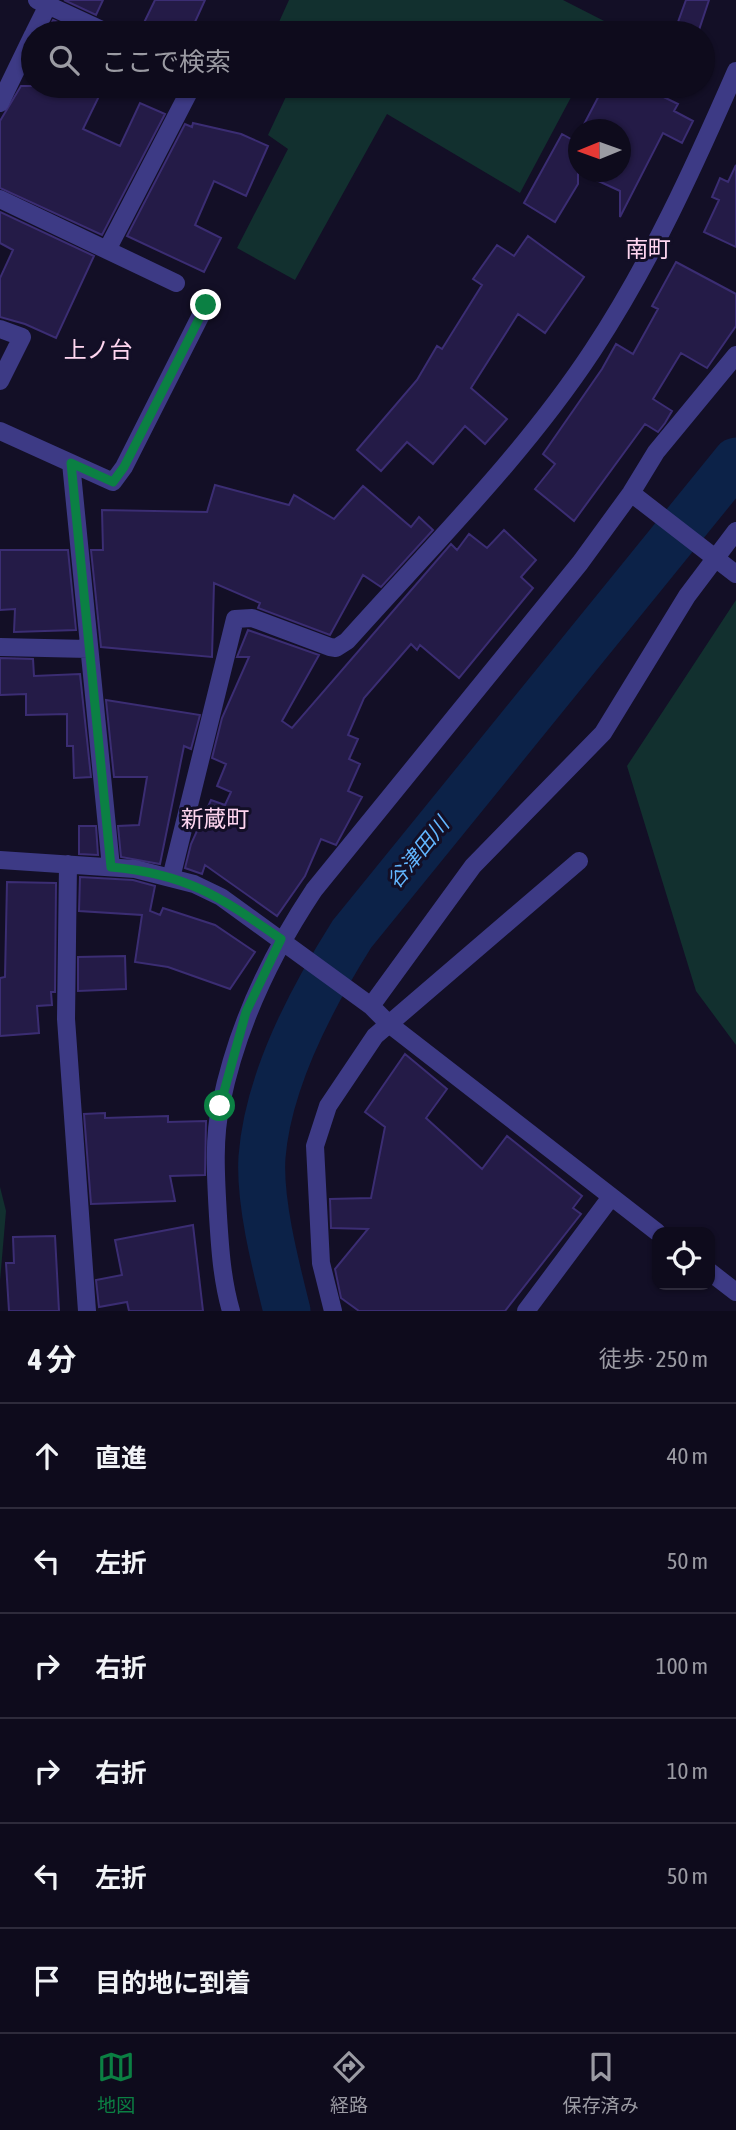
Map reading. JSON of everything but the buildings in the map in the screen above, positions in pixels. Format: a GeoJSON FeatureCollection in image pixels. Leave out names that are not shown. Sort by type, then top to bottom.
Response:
{"type":"FeatureCollection","features":[{"type":"Feature","properties":{"kind":"street"},"geometry":{"type":"LineString","coordinates":[[38,21],[43,3],[82,21]]}},
{"type":"Feature","properties":{"kind":"street"},"geometry":{"type":"LineString","coordinates":[[0,103],[21,60]]}},
{"type":"Feature","properties":{"kind":"street"},"geometry":{"type":"LineString","coordinates":[[171,878],[234,619],[252,618],[330,648],[347,641],[512,456],[593,350],[674,212],[736,71]]}},
{"type":"Feature","properties":{"kind":"street"},"geometry":{"type":"LineString","coordinates":[[107,250],[186,98]]}},
{"type":"Feature","properties":{"kind":"street"},"geometry":{"type":"LineString","coordinates":[[0,199],[176,283]]}},
{"type":"Feature","properties":{"kind":"street"},"geometry":{"type":"LineString","coordinates":[[0,431],[113,482],[124,467],[206,305]]}},
{"type":"Feature","properties":{"kind":"street"},"geometry":{"type":"LineString","coordinates":[[0,329],[22,337],[0,381]]}},
{"type":"Feature","properties":{"kind":"street"},"geometry":{"type":"LineString","coordinates":[[231,1311],[220,1249],[216,1173],[220,1106],[246,1012],[314,890],[580,563],[631,493],[656,452],[736,355]]}},
{"type":"Feature","properties":{"kind":"street"},"geometry":{"type":"LineString","coordinates":[[71,463],[111,867]]}},
{"type":"Feature","properties":{"kind":"street"},"geometry":{"type":"LineString","coordinates":[[631,493],[736,574]]}},
{"type":"Feature","properties":{"kind":"street"},"geometry":{"type":"LineString","coordinates":[[365,1003],[473,866],[603,733],[687,597],[709,551],[736,531]]}},
{"type":"Feature","properties":{"kind":"street"},"geometry":{"type":"LineString","coordinates":[[0,647],[89,649]]}},
{"type":"Feature","properties":{"kind":"street"},"geometry":{"type":"LineString","coordinates":[[0,860],[111,867],[194,884],[221,897],[365,1003],[652,1228]]}},
{"type":"Feature","properties":{"kind":"street"},"geometry":{"type":"LineString","coordinates":[[333,1311],[321,1263],[315,1146],[328,1107],[375,1036],[579,861]]}},
{"type":"Feature","properties":{"kind":"street"},"geometry":{"type":"LineString","coordinates":[[68,864],[66,1019],[87,1311]]}},
{"type":"Feature","properties":{"kind":"street"},"geometry":{"type":"LineString","coordinates":[[535,1308],[611,1197]]}},
{"type":"Feature","properties":{"kind":"street"},"geometry":{"type":"LineString","coordinates":[[715,1276],[736,1292]]}},
{"type":"Feature","properties":{"kind":"green space"},"geometry":{"type":"Polygon","coordinates":[[[289,0],[563,0],[604,21],[279,21],[289,0]]]}},
{"type":"Feature","properties":{"kind":"green space"},"geometry":{"type":"Polygon","coordinates":[[[285,98],[571,98],[520,193],[387,114],[295,280],[237,248],[288,149],[268,135],[285,98]]]}},
{"type":"Feature","properties":{"kind":"green space"},"geometry":{"type":"Polygon","coordinates":[[[736,600],[736,1045],[696,991],[627,766],[736,600]]]}},
{"type":"Feature","properties":{"kind":"green space"},"geometry":{"type":"Polygon","coordinates":[[[0,1187],[6,1211],[0,1281],[0,1187]]]}},
{"type":"Feature","properties":{"kind":"waterway","name":"谷津田川"},"geometry":{"type":"LineString","coordinates":[[287,1311],[266,1214],[262,1157],[266,1128],[282,1070],[321,985],[352,934],[736,461]]}},
{"type":"Feature","properties":{"kind":"district","name":"南町"},"geometry":{"type":"Point","coordinates":[648,249]}},
{"type":"Feature","properties":{"kind":"district","name":"上ノ台"},"geometry":{"type":"Point","coordinates":[98,350]}},
{"type":"Feature","properties":{"kind":"district","name":"新蔵町"},"geometry":{"type":"Point","coordinates":[215,819]}},
{"type":"Feature","properties":{"kind":"route"},"geometry":{"type":"LineString","coordinates":[[206,305],[124,467],[113,482],[71,463],[111,867],[135,869],[194,884],[221,897],[281,939],[246,1012],[220,1106]]}}]}
